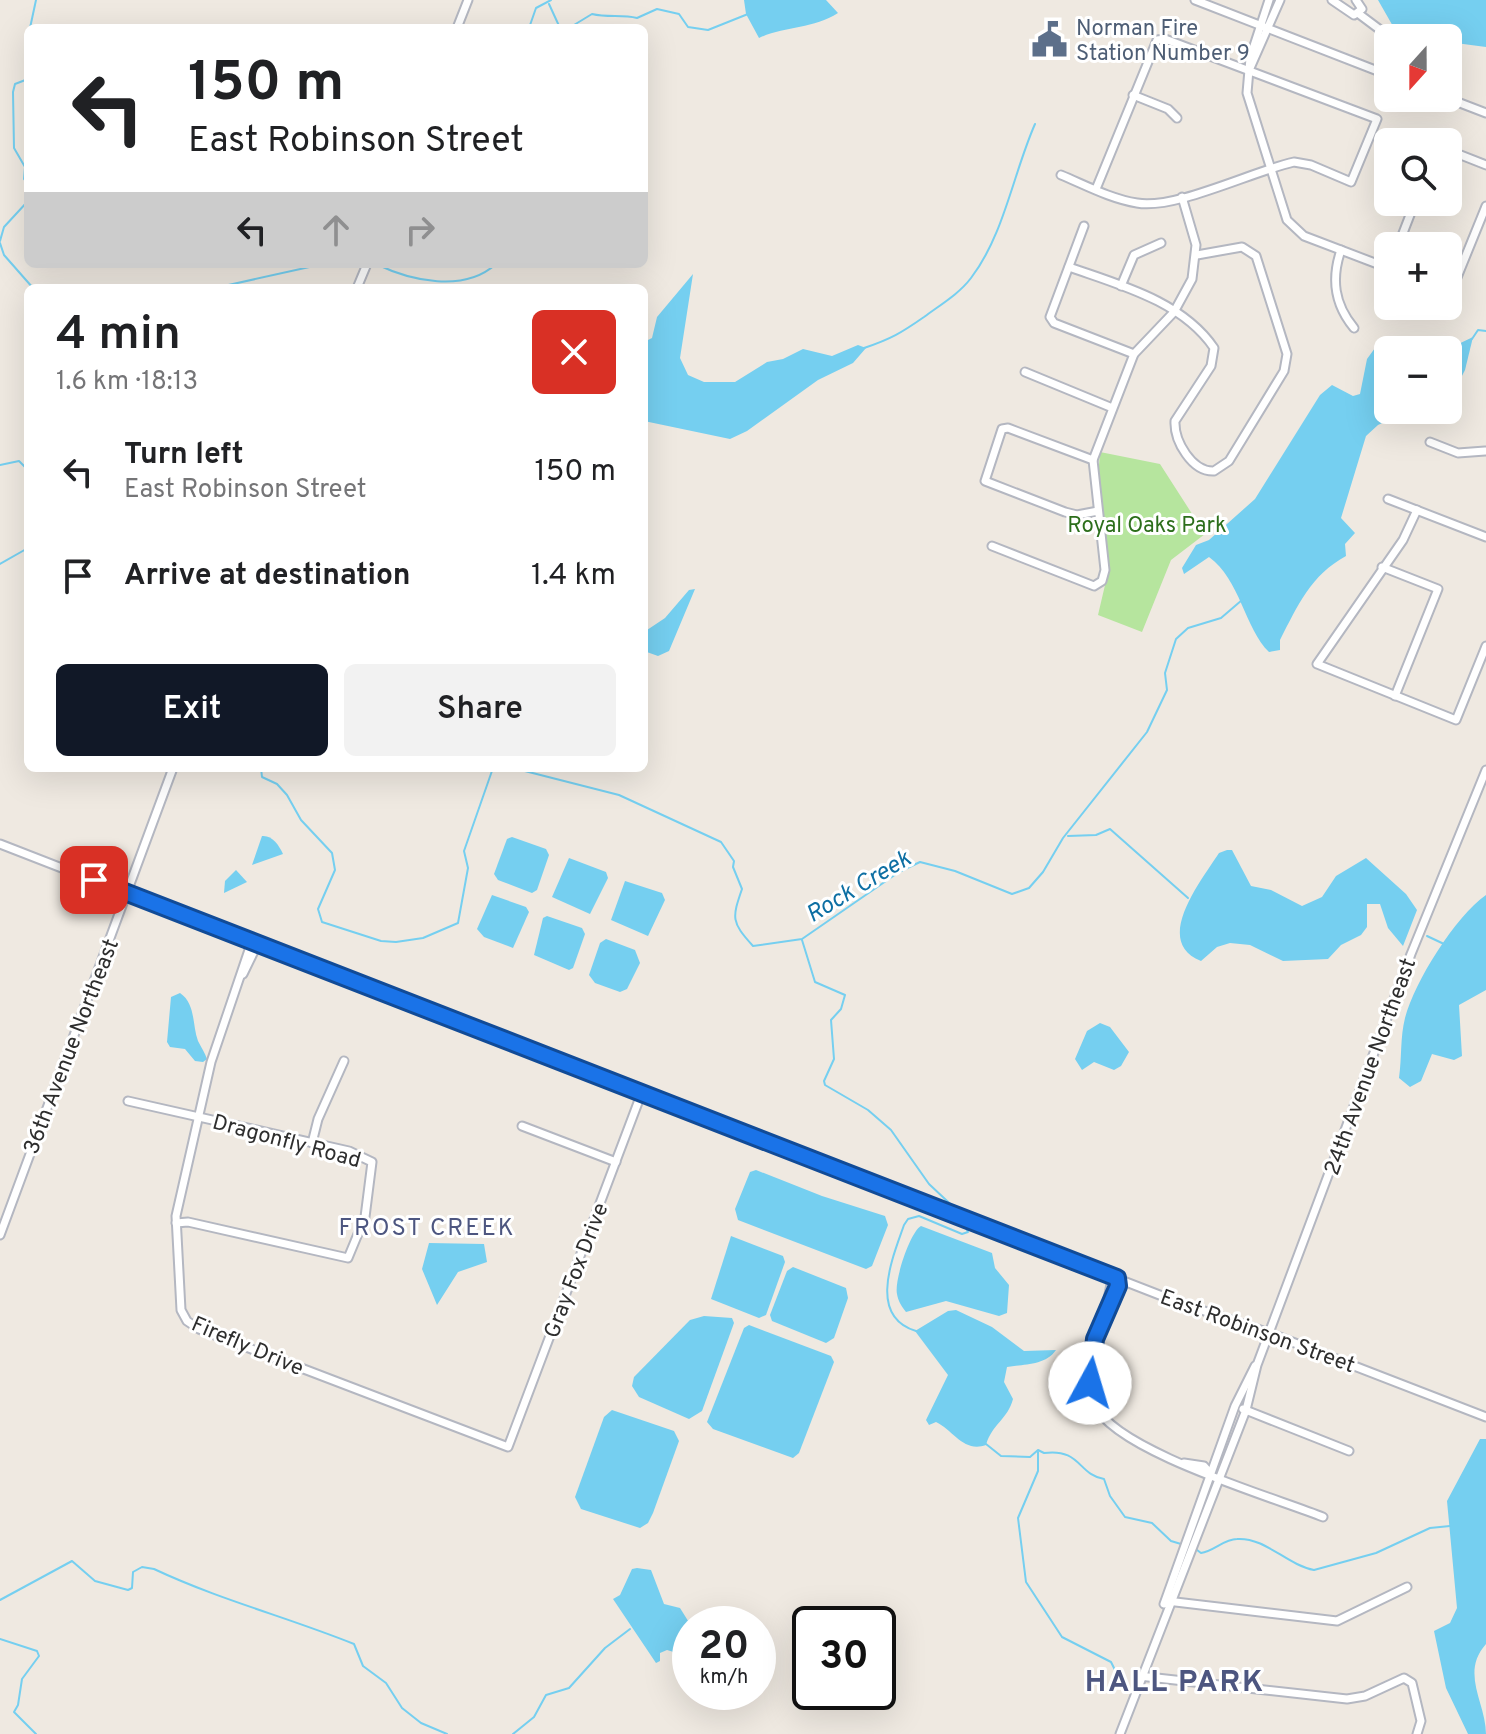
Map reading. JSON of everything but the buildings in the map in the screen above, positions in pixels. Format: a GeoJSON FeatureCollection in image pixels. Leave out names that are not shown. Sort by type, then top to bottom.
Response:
{"type":"FeatureCollection","features":[{"type":"Feature","properties":{"kind":"street"},"geometry":{"type":"LineString","coordinates":[[459,24],[468,0]]}},
{"type":"Feature","properties":{"kind":"street"},"geometry":{"type":"LineString","coordinates":[[1195,0],[1374,70]]}},
{"type":"Feature","properties":{"kind":"street"},"geometry":{"type":"LineString","coordinates":[[1264,29],[1269,0]]}},
{"type":"Feature","properties":{"kind":"street"},"geometry":{"type":"LineString","coordinates":[[1280,0],[1264,29],[1249,71],[1248,100],[1270,169],[1293,228],[1374,263]]}},
{"type":"Feature","properties":{"kind":"street"},"geometry":{"type":"LineString","coordinates":[[1332,0],[1374,25]]}},
{"type":"Feature","properties":{"kind":"street"},"geometry":{"type":"LineString","coordinates":[[1347,8],[1355,0],[1362,5],[1359,14]]}},
{"type":"Feature","properties":{"kind":"street"},"geometry":{"type":"LineString","coordinates":[[1061,175],[1096,189],[1138,204],[1154,204],[1182,197],[1294,162],[1306,163],[1351,182],[1377,119],[1155,35],[1096,189]]}},
{"type":"Feature","properties":{"kind":"street"},"geometry":{"type":"LineString","coordinates":[[1133,95],[1168,109],[1177,118]]}},
{"type":"Feature","properties":{"kind":"street"},"geometry":{"type":"LineString","coordinates":[[1462,104],[1486,113]]}},
{"type":"Feature","properties":{"kind":"street"},"geometry":{"type":"LineString","coordinates":[[1462,156],[1486,165]]}},
{"type":"Feature","properties":{"kind":"street"},"geometry":{"type":"LineString","coordinates":[[992,546],[1098,585],[1105,570],[1093,460],[1110,407],[1134,354],[1174,312],[1192,279],[1197,255],[1182,197]]}},
{"type":"Feature","properties":{"kind":"street"},"geometry":{"type":"LineString","coordinates":[[1462,265],[1486,206]]}},
{"type":"Feature","properties":{"kind":"street"},"geometry":{"type":"LineString","coordinates":[[1084,226],[1050,317],[1054,323],[1134,354]]}},
{"type":"Feature","properties":{"kind":"street"},"geometry":{"type":"LineString","coordinates":[[1121,286],[1134,255],[1161,243]]}},
{"type":"Feature","properties":{"kind":"street"},"geometry":{"type":"LineString","coordinates":[[1069,267],[1159,301],[1214,348],[1211,366],[1175,421],[1174,431],[1176,439],[1199,468],[1214,471],[1229,461],[1284,371],[1287,354],[1256,256],[1242,247],[1197,255]]}},
{"type":"Feature","properties":{"kind":"street"},"geometry":{"type":"LineString","coordinates":[[1341,250],[1334,280],[1344,316],[1354,328]]}},
{"type":"Feature","properties":{"kind":"street"},"geometry":{"type":"LineString","coordinates":[[1025,372],[1110,407]]}},
{"type":"Feature","properties":{"kind":"street"},"geometry":{"type":"LineString","coordinates":[[1093,460],[1008,428],[1002,429],[985,481],[1065,512],[1077,515],[1098,511]]}},
{"type":"Feature","properties":{"kind":"street"},"geometry":{"type":"LineString","coordinates":[[1430,442],[1458,453],[1486,449]]}},
{"type":"Feature","properties":{"kind":"street"},"geometry":{"type":"LineString","coordinates":[[1388,499],[1486,537]]}},
{"type":"Feature","properties":{"kind":"street"},"geometry":{"type":"LineString","coordinates":[[1417,510],[1403,540],[1317,664],[1456,720],[1486,646]]}},
{"type":"Feature","properties":{"kind":"street"},"geometry":{"type":"LineString","coordinates":[[1382,567],[1438,589],[1395,696]]}},
{"type":"Feature","properties":{"kind":"street","name":"24th Avenue Northeast"},"geometry":{"type":"LineString","coordinates":[[1118,1734],[1246,1410],[1257,1365],[1406,968],[1486,770]]}},
{"type":"Feature","properties":{"kind":"street","name":"36th Avenue Northeast"},"geometry":{"type":"LineString","coordinates":[[0,1235],[171,772]]}},
{"type":"Feature","properties":{"kind":"street","name":"East Robinson Street"},"geometry":{"type":"LineString","coordinates":[[0,844],[1117,1278],[1486,1417]]}},
{"type":"Feature","properties":{"kind":"street","name":"Firefly Drive"},"geometry":{"type":"LineString","coordinates":[[255,942],[214,1054],[176,1223],[181,1310],[193,1326],[508,1447]]}},
{"type":"Feature","properties":{"kind":"street"},"geometry":{"type":"LineString","coordinates":[[312,1143],[318,1119],[344,1061]]}},
{"type":"Feature","properties":{"kind":"street","name":"Gray Fox Drive"},"geometry":{"type":"LineString","coordinates":[[508,1447],[642,1092]]}},
{"type":"Feature","properties":{"kind":"street","name":"Dragonfly Road"},"geometry":{"type":"LineString","coordinates":[[128,1101],[357,1154],[372,1162],[365,1217],[348,1258],[188,1222],[176,1223]]}},
{"type":"Feature","properties":{"kind":"street"},"geometry":{"type":"LineString","coordinates":[[522,1126],[616,1162]]}},
{"type":"Feature","properties":{"kind":"street"},"geometry":{"type":"LineString","coordinates":[[1117,1278],[1111,1284],[1092,1354],[1090,1383],[1095,1405],[1107,1422],[1125,1437],[1182,1463],[1197,1463],[1210,1473],[1323,1517]]}},
{"type":"Feature","properties":{"kind":"street","name":"24th Avenue Northeast"},"geometry":{"type":"LineString","coordinates":[[1168,1601],[1235,1406],[1249,1373],[1257,1365]]}},
{"type":"Feature","properties":{"kind":"street"},"geometry":{"type":"LineString","coordinates":[[1235,1406],[1349,1451]]}},
{"type":"Feature","properties":{"kind":"street"},"geometry":{"type":"LineString","coordinates":[[1168,1601],[1337,1621],[1407,1587]]}},
{"type":"Feature","properties":{"kind":"street"},"geometry":{"type":"LineString","coordinates":[[1139,1676],[1347,1699],[1365,1696],[1402,1678],[1412,1683],[1422,1726],[1417,1734]]}},
{"type":"Feature","properties":{"kind":"green space","name":"Royal Oaks Park"},"geometry":{"type":"Polygon","coordinates":[[[1100,452],[1160,464],[1205,534],[1171,560],[1142,632],[1098,615],[1109,568],[1098,479],[1100,452]]]}},
{"type":"Feature","properties":{"kind":"water"},"geometry":{"type":"Polygon","coordinates":[[[744,0],[826,0],[838,13],[819,22],[759,38],[746,14],[744,0]]]}},
{"type":"Feature","properties":{"kind":"water"},"geometry":{"type":"Polygon","coordinates":[[[1378,0],[1486,0],[1486,47],[1462,44],[1462,24],[1392,24],[1378,0]]]}},
{"type":"Feature","properties":{"kind":"water"},"geometry":{"type":"Polygon","coordinates":[[[693,274],[680,358],[688,375],[704,382],[735,382],[767,362],[783,359],[803,349],[832,356],[858,345],[866,348],[853,363],[818,380],[747,431],[730,439],[648,422],[648,340],[652,338],[657,317],[693,274]]]}},
{"type":"Feature","properties":{"kind":"water"},"geometry":{"type":"Polygon","coordinates":[[[1473,337],[1462,376],[1462,342],[1473,337]]]}},
{"type":"Feature","properties":{"kind":"water"},"geometry":{"type":"Polygon","coordinates":[[[1374,349],[1374,424],[1380,424],[1366,436],[1341,518],[1355,533],[1345,544],[1346,556],[1323,572],[1300,603],[1280,640],[1280,650],[1269,652],[1254,631],[1219,566],[1209,557],[1184,574],[1182,568],[1196,545],[1209,540],[1255,499],[1320,395],[1332,385],[1353,396],[1360,394],[1367,359],[1374,349]]]}},
{"type":"Feature","properties":{"kind":"water"},"geometry":{"type":"Polygon","coordinates":[[[695,589],[669,651],[658,656],[648,652],[648,629],[665,618],[689,590],[695,589]]]}},
{"type":"Feature","properties":{"kind":"water"},"geometry":{"type":"Polygon","coordinates":[[[262,836],[275,841],[283,854],[252,865],[262,836]]]}},
{"type":"Feature","properties":{"kind":"water"},"geometry":{"type":"Polygon","coordinates":[[[512,837],[546,849],[549,855],[537,890],[532,893],[498,880],[494,874],[507,839],[512,837]]]}},
{"type":"Feature","properties":{"kind":"water"},"geometry":{"type":"Polygon","coordinates":[[[1232,850],[1251,886],[1271,890],[1302,906],[1322,897],[1336,876],[1366,858],[1406,894],[1417,910],[1403,946],[1388,928],[1380,904],[1367,904],[1367,927],[1361,935],[1341,945],[1328,959],[1283,961],[1250,945],[1230,943],[1217,947],[1201,961],[1187,952],[1181,940],[1180,926],[1192,894],[1219,853],[1232,850]]]}},
{"type":"Feature","properties":{"kind":"water"},"geometry":{"type":"Polygon","coordinates":[[[569,858],[606,872],[608,878],[590,914],[552,897],[569,858]]]}},
{"type":"Feature","properties":{"kind":"water"},"geometry":{"type":"Polygon","coordinates":[[[236,870],[247,882],[224,893],[225,881],[236,870]]]}},
{"type":"Feature","properties":{"kind":"water"},"geometry":{"type":"Polygon","coordinates":[[[625,881],[662,893],[665,900],[648,936],[611,920],[625,881]]]}},
{"type":"Feature","properties":{"kind":"water"},"geometry":{"type":"Polygon","coordinates":[[[492,895],[526,907],[529,912],[513,948],[484,937],[477,929],[492,895]]]}},
{"type":"Feature","properties":{"kind":"water"},"geometry":{"type":"Polygon","coordinates":[[[1486,895],[1486,990],[1459,1005],[1462,1056],[1454,1060],[1432,1054],[1421,1081],[1410,1087],[1399,1078],[1403,1025],[1410,1003],[1449,934],[1486,895]]]}},
{"type":"Feature","properties":{"kind":"water"},"geometry":{"type":"Polygon","coordinates":[[[547,916],[582,928],[585,934],[573,968],[569,970],[534,955],[543,918],[547,916]]]}},
{"type":"Feature","properties":{"kind":"water"},"geometry":{"type":"Polygon","coordinates":[[[606,939],[635,950],[640,963],[627,989],[620,992],[595,983],[589,975],[600,943],[606,939]]]}},
{"type":"Feature","properties":{"kind":"water"},"geometry":{"type":"Polygon","coordinates":[[[180,993],[191,1009],[198,1041],[207,1059],[203,1062],[195,1061],[185,1049],[170,1047],[167,1042],[171,997],[180,993]]]}},
{"type":"Feature","properties":{"kind":"water"},"geometry":{"type":"Polygon","coordinates":[[[1100,1023],[1110,1027],[1129,1052],[1121,1066],[1114,1070],[1094,1062],[1082,1070],[1075,1059],[1087,1031],[1100,1023]]]}},
{"type":"Feature","properties":{"kind":"water"},"geometry":{"type":"Polygon","coordinates":[[[756,1170],[885,1216],[888,1225],[872,1266],[866,1269],[738,1220],[735,1209],[750,1172],[756,1170]]]}},
{"type":"Feature","properties":{"kind":"water"},"geometry":{"type":"Polygon","coordinates":[[[921,1226],[992,1253],[995,1268],[1009,1285],[1007,1313],[999,1316],[946,1301],[906,1312],[898,1297],[898,1279],[908,1247],[921,1226]]]}},
{"type":"Feature","properties":{"kind":"water"},"geometry":{"type":"Polygon","coordinates":[[[731,1236],[783,1256],[785,1262],[766,1315],[759,1318],[711,1299],[731,1236]]]}},
{"type":"Feature","properties":{"kind":"water"},"geometry":{"type":"Polygon","coordinates":[[[429,1243],[484,1244],[487,1262],[458,1272],[437,1305],[422,1269],[429,1243]]]}},
{"type":"Feature","properties":{"kind":"water"},"geometry":{"type":"Polygon","coordinates":[[[793,1267],[846,1288],[848,1298],[834,1338],[826,1343],[772,1321],[770,1315],[787,1271],[793,1267]]]}},
{"type":"Feature","properties":{"kind":"water"},"geometry":{"type":"Polygon","coordinates":[[[956,1310],[992,1327],[1024,1351],[1056,1350],[1040,1362],[1007,1367],[1004,1382],[1013,1399],[1011,1406],[986,1445],[978,1447],[965,1444],[936,1422],[929,1425],[926,1420],[948,1375],[915,1331],[948,1311],[956,1310]]]}},
{"type":"Feature","properties":{"kind":"water"},"geometry":{"type":"Polygon","coordinates":[[[704,1316],[732,1318],[734,1323],[702,1411],[689,1419],[639,1397],[632,1386],[634,1377],[690,1320],[704,1316]]]}},
{"type":"Feature","properties":{"kind":"water"},"geometry":{"type":"Polygon","coordinates":[[[749,1325],[831,1356],[834,1362],[799,1453],[793,1458],[713,1429],[707,1422],[744,1328],[749,1325]]]}},
{"type":"Feature","properties":{"kind":"water"},"geometry":{"type":"Polygon","coordinates":[[[612,1410],[674,1431],[679,1441],[653,1513],[648,1523],[640,1528],[581,1509],[575,1497],[604,1417],[612,1410]]]}},
{"type":"Feature","properties":{"kind":"water"},"geometry":{"type":"Polygon","coordinates":[[[1480,1439],[1486,1439],[1486,1644],[1475,1666],[1475,1677],[1486,1734],[1468,1734],[1446,1688],[1434,1631],[1450,1623],[1457,1608],[1447,1501],[1480,1439]]]}},
{"type":"Feature","properties":{"kind":"water"},"geometry":{"type":"Polygon","coordinates":[[[632,1569],[651,1570],[664,1604],[672,1606],[672,1652],[660,1653],[660,1661],[656,1663],[613,1599],[620,1595],[632,1569]]]}},
{"type":"Feature","properties":{"kind":"waterway"},"geometry":{"type":"LineString","coordinates":[[31,24],[36,0]]}},
{"type":"Feature","properties":{"kind":"waterway"},"geometry":{"type":"LineString","coordinates":[[530,24],[536,8],[551,0]]}},
{"type":"Feature","properties":{"kind":"waterway"},"geometry":{"type":"LineString","coordinates":[[549,4],[558,24]]}},
{"type":"Feature","properties":{"kind":"waterway"},"geometry":{"type":"LineString","coordinates":[[576,24],[592,14],[637,18],[657,9],[679,14],[688,27],[708,30],[748,14]]}},
{"type":"Feature","properties":{"kind":"waterway"},"geometry":{"type":"LineString","coordinates":[[24,81],[15,84],[13,92],[14,148],[24,165]]}},
{"type":"Feature","properties":{"kind":"waterway"},"geometry":{"type":"LineString","coordinates":[[864,348],[909,327],[955,294],[971,278],[1000,224],[1035,124]]}},
{"type":"Feature","properties":{"kind":"waterway"},"geometry":{"type":"LineString","coordinates":[[0,241],[4,227],[24,205]]}},
{"type":"Feature","properties":{"kind":"waterway"},"geometry":{"type":"LineString","coordinates":[[0,243],[4,255],[29,284]]}},
{"type":"Feature","properties":{"kind":"waterway"},"geometry":{"type":"LineString","coordinates":[[233,284],[305,268]]}},
{"type":"Feature","properties":{"kind":"waterway"},"geometry":{"type":"LineString","coordinates":[[385,268],[437,281],[469,279],[490,268]]}},
{"type":"Feature","properties":{"kind":"waterway"},"geometry":{"type":"LineString","coordinates":[[1472,339],[1478,330],[1486,331]]}},
{"type":"Feature","properties":{"kind":"waterway"},"geometry":{"type":"LineString","coordinates":[[0,465],[19,461],[24,466]]}},
{"type":"Feature","properties":{"kind":"waterway","name":"Rock Creek"},"geometry":{"type":"LineString","coordinates":[[0,564],[24,550]]}},
{"type":"Feature","properties":{"kind":"waterway","name":"Rock Creek"},"geometry":{"type":"LineString","coordinates":[[529,772],[619,795],[721,842],[734,861],[733,867],[742,889],[735,913],[737,925],[753,946],[802,939],[899,872],[920,862],[955,871],[1012,894],[1029,888],[1043,872],[1063,838],[1147,732],[1167,690],[1165,673],[1176,639],[1188,628],[1221,618],[1242,600]]}},
{"type":"Feature","properties":{"kind":"waterway","name":"Rock Creek"},"geometry":{"type":"LineString","coordinates":[[261,772],[262,777],[277,784],[287,795],[301,820],[332,853],[335,870],[318,909],[322,922],[381,941],[396,942],[423,938],[458,923],[468,868],[464,851],[492,772]]}},
{"type":"Feature","properties":{"kind":"waterway","name":"Rock Creek"},"geometry":{"type":"LineString","coordinates":[[1068,836],[1096,835],[1110,829],[1188,898]]}},
{"type":"Feature","properties":{"kind":"waterway","name":"Rock Creek"},"geometry":{"type":"LineString","coordinates":[[1427,936],[1444,944]]}},
{"type":"Feature","properties":{"kind":"waterway"},"geometry":{"type":"LineString","coordinates":[[802,940],[815,982],[845,995],[841,1009],[831,1020],[834,1059],[825,1085],[868,1110],[891,1130],[929,1184],[962,1215]]}},
{"type":"Feature","properties":{"kind":"waterway"},"geometry":{"type":"LineString","coordinates":[[916,1331],[901,1323],[892,1313],[888,1299],[890,1269],[904,1225],[908,1219],[919,1216],[962,1234],[968,1232],[963,1221]]}},
{"type":"Feature","properties":{"kind":"waterway"},"geometry":{"type":"LineString","coordinates":[[986,1444],[1001,1456],[1030,1457],[1038,1450],[1065,1454],[1095,1477],[1104,1479],[1110,1496],[1125,1517],[1152,1523],[1171,1541],[1181,1544]]}},
{"type":"Feature","properties":{"kind":"waterway"},"geometry":{"type":"LineString","coordinates":[[1038,1452],[1038,1471],[1018,1518],[1026,1582],[1062,1637],[1111,1662],[1124,1688]]}},
{"type":"Feature","properties":{"kind":"waterway"},"geometry":{"type":"LineString","coordinates":[[1197,1550],[1201,1553],[1232,1540],[1247,1540],[1314,1570],[1376,1553],[1430,1528],[1450,1526]]}},
{"type":"Feature","properties":{"kind":"waterway"},"geometry":{"type":"LineString","coordinates":[[0,1600],[72,1561],[95,1581],[128,1590],[132,1588],[133,1572],[142,1567],[154,1569],[354,1644],[363,1666],[386,1683],[402,1708],[421,1723],[447,1734]]}},
{"type":"Feature","properties":{"kind":"waterway"},"geometry":{"type":"LineString","coordinates":[[513,1734],[534,1717],[546,1695],[569,1688],[605,1648],[630,1629]]}},
{"type":"Feature","properties":{"kind":"waterway"},"geometry":{"type":"LineString","coordinates":[[0,1639],[37,1651],[39,1656],[22,1679],[14,1712],[36,1734]]}},
{"type":"Feature","properties":{"kind":"place","name":"Norman Fire Station Number 9"},"geometry":{"type":"Point","coordinates":[1050,40]}},
{"type":"Feature","properties":{"kind":"district","name":"FROST CREEK"},"geometry":{"type":"Point","coordinates":[427,1227]}},
{"type":"Feature","properties":{"kind":"district","name":"HALL PARK"},"geometry":{"type":"Point","coordinates":[1175,1681]}},
{"type":"Feature","properties":{"kind":"route"},"geometry":{"type":"LineString","coordinates":[[94,880],[1117,1278],[1118,1286],[1095,1339],[1090,1383]]}}]}
